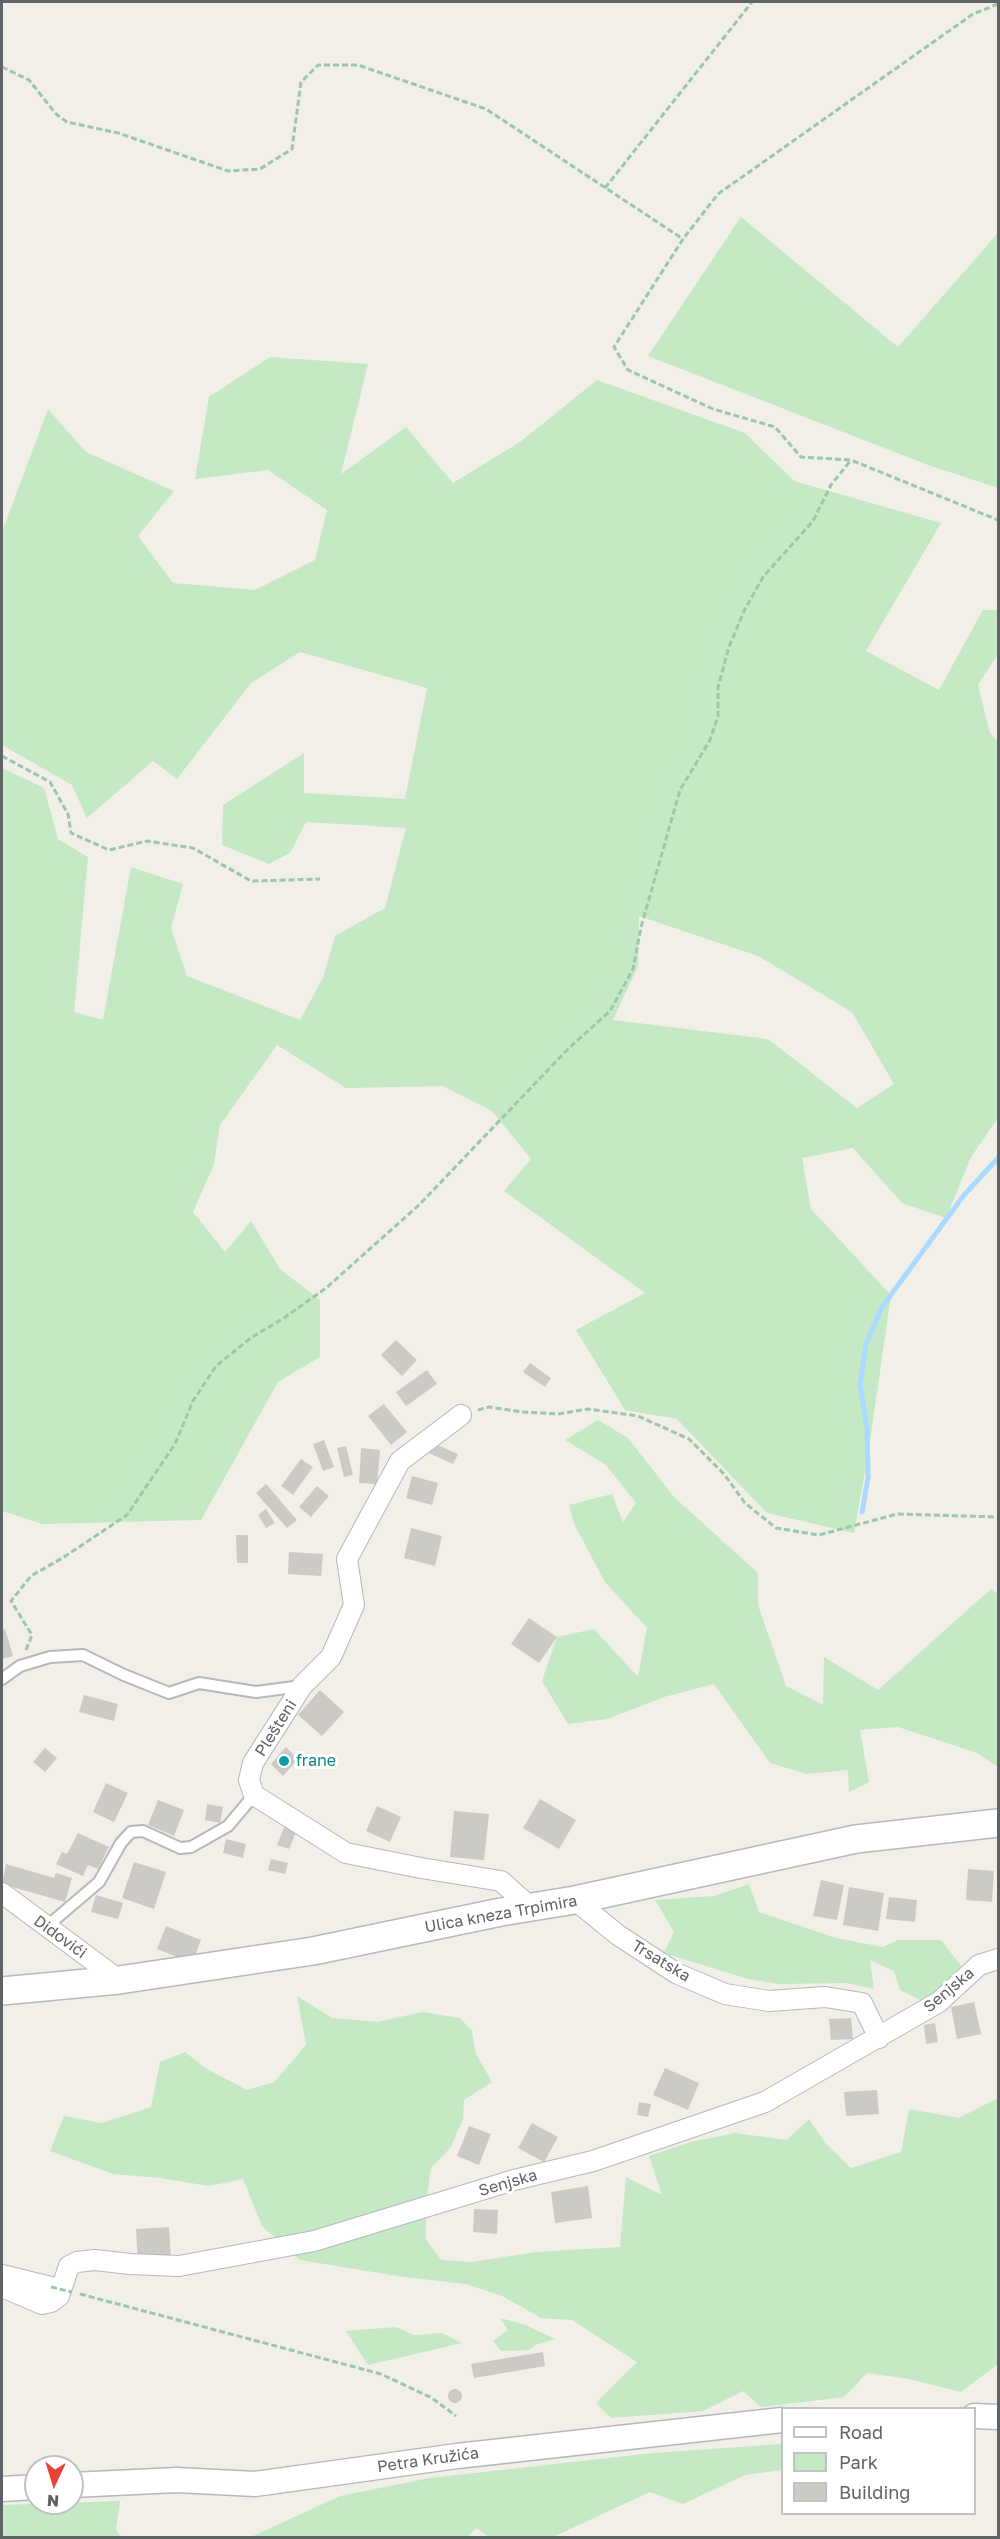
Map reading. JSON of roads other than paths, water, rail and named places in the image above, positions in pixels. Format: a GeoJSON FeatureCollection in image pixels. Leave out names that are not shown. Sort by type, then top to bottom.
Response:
{"type":"FeatureCollection","features":[{"type":"Feature","properties":{"kind":"main road","name":"Ulica kneza Trpimira"},"geometry":{"type":"LineString","coordinates":[[2,1991],[119,1980],[313,1951],[501,1912],[575,1900],[856,1839],[999,1823]]}},
{"type":"Feature","properties":{"kind":"street","name":"Plešteni"},"geometry":{"type":"LineString","coordinates":[[254,1795],[249,1780],[253,1763],[302,1686],[331,1657],[354,1605],[347,1559],[400,1461],[461,1415]]}},
{"type":"Feature","properties":{"kind":"street"},"geometry":{"type":"LineString","coordinates":[[254,1795],[346,1853],[501,1881],[531,1908]]}},
{"type":"Feature","properties":{"kind":"street","name":"Didovići"},"geometry":{"type":"LineString","coordinates":[[2,1893],[45,1928],[119,1980]]}},
{"type":"Feature","properties":{"kind":"street","name":"Trsatska"},"geometry":{"type":"LineString","coordinates":[[575,1900],[618,1935],[676,1973],[725,1994],[769,2001],[825,1997],[862,2003],[879,2038]]}},
{"type":"Feature","properties":{"kind":"street","name":"Senjska"},"geometry":{"type":"LineString","coordinates":[[2,2279],[42,2304],[51,2302],[58,2296],[69,2266],[77,2262],[95,2260],[179,2266],[314,2241],[514,2180],[593,2161],[765,2102],[939,2002],[979,1965],[999,1959]]}},
{"type":"Feature","properties":{"kind":"street"},"geometry":{"type":"LineString","coordinates":[[2,2279],[51,2287]]}},
{"type":"Feature","properties":{"kind":"street"},"geometry":{"type":"LineString","coordinates":[[976,2416],[999,2417]]}},
{"type":"Feature","properties":{"kind":"street","name":"Petra Kružića"},"geometry":{"type":"LineString","coordinates":[[84,2484],[177,2480],[255,2484],[468,2454],[781,2420]]}},
{"type":"Feature","properties":{"kind":"street"},"geometry":{"type":"LineString","coordinates":[[2,2489],[24,2488]]}},
{"type":"Feature","properties":{"kind":"lane"},"geometry":{"type":"LineString","coordinates":[[2,1679],[20,1666],[50,1657],[83,1655],[170,1694],[199,1683],[256,1692],[302,1686]]}},
{"type":"Feature","properties":{"kind":"lane"},"geometry":{"type":"LineString","coordinates":[[45,1928],[99,1882],[121,1843],[131,1832],[142,1831],[180,1848],[191,1847],[228,1826],[254,1795]]}},
{"type":"Feature","properties":{"kind":"waterway"},"geometry":{"type":"LineString","coordinates":[[862,1512],[868,1478],[867,1428],[860,1385],[866,1344],[882,1307],[964,1195],[998,1158]]}},
{"type":"Feature","properties":{"kind":"place","name":"frane"},"geometry":{"type":"Point","coordinates":[284,1761]}}]}
